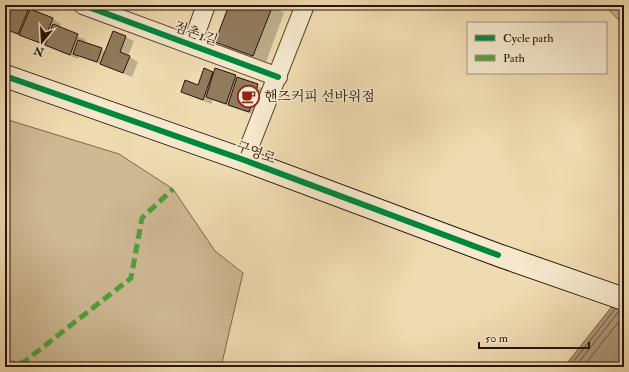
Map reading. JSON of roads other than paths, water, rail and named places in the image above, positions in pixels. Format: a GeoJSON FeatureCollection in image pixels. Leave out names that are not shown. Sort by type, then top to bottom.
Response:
{"type":"FeatureCollection","features":[{"type":"Feature","properties":{"kind":"main road","name":"구영로"},"geometry":{"type":"LineString","coordinates":[[5,76],[244,160],[624,299]]}},
{"type":"Feature","properties":{"kind":"street","name":"점촌1길"},"geometry":{"type":"LineString","coordinates":[[83,5],[278,77]]}},
{"type":"Feature","properties":{"kind":"street","name":"점촌1길"},"geometry":{"type":"LineString","coordinates":[[192,44],[206,5]]}},
{"type":"Feature","properties":{"kind":"street"},"geometry":{"type":"LineString","coordinates":[[244,160],[278,77],[305,5]]}},
{"type":"Feature","properties":{"kind":"water"},"geometry":{"type":"Polygon","coordinates":[[[624,291],[624,367],[564,367],[624,291]]]}},
{"type":"Feature","properties":{"kind":"place","name":"핸즈커피 선바위점"},"geometry":{"type":"Point","coordinates":[248,96]}}]}
